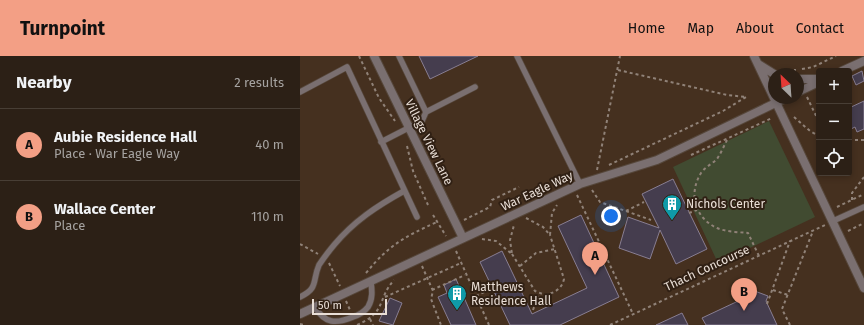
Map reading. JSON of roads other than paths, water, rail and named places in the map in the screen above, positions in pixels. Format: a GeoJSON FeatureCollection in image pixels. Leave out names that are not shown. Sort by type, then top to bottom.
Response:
{"type":"FeatureCollection","features":[{"type":"Feature","properties":{"kind":"street","name":"Village View Lane"},"geometry":{"type":"LineString","coordinates":[[374,56],[463,238]]}},
{"type":"Feature","properties":{"kind":"street"},"geometry":{"type":"LineString","coordinates":[[755,58],[763,68],[768,71]]}},
{"type":"Feature","properties":{"kind":"street"},"geometry":{"type":"LineString","coordinates":[[755,58],[768,86]]}},
{"type":"Feature","properties":{"kind":"street"},"geometry":{"type":"LineString","coordinates":[[849,68],[864,61]]}},
{"type":"Feature","properties":{"kind":"street"},"geometry":{"type":"LineString","coordinates":[[804,79],[816,79]]}},
{"type":"Feature","properties":{"kind":"street"},"geometry":{"type":"LineString","coordinates":[[804,89],[816,83]]}},
{"type":"Feature","properties":{"kind":"street","name":"War Eagle Way"},"geometry":{"type":"LineString","coordinates":[[300,314],[580,184],[657,160],[774,104]]}},
{"type":"Feature","properties":{"kind":"street"},"geometry":{"type":"LineString","coordinates":[[776,104],[864,288]]}},
{"type":"Feature","properties":{"kind":"lane"},"geometry":{"type":"LineString","coordinates":[[399,56],[426,112]]}},
{"type":"Feature","properties":{"kind":"lane"},"geometry":{"type":"LineString","coordinates":[[517,56],[580,184]]}},
{"type":"Feature","properties":{"kind":"lane"},"geometry":{"type":"LineString","coordinates":[[300,92],[347,67],[417,217]]}},
{"type":"Feature","properties":{"kind":"lane"},"geometry":{"type":"LineString","coordinates":[[381,142],[422,121],[426,112],[475,88]]}},
{"type":"Feature","properties":{"kind":"lane"},"geometry":{"type":"LineString","coordinates":[[300,297],[310,292],[315,286],[319,266],[348,228],[367,213],[404,191]]}},
{"type":"Feature","properties":{"kind":"lane"},"geometry":{"type":"LineString","coordinates":[[833,221],[864,207]]}},
{"type":"Feature","properties":{"kind":"lane"},"geometry":{"type":"LineString","coordinates":[[315,307],[320,315],[327,320],[341,322],[361,314],[369,306],[372,295],[371,282]]}},
{"type":"Feature","properties":{"kind":"place","name":"Nichols Center"},"geometry":{"type":"Point","coordinates":[672,221]}},
{"type":"Feature","properties":{"kind":"place","name":"Aubie Residence Hall"},"geometry":{"type":"Point","coordinates":[595,275]}},
{"type":"Feature","properties":{"kind":"place","name":"Matthews Residence Hall"},"geometry":{"type":"Point","coordinates":[457,311]}},
{"type":"Feature","properties":{"kind":"place","name":"Wallace Center"},"geometry":{"type":"Point","coordinates":[744,311]}}]}
